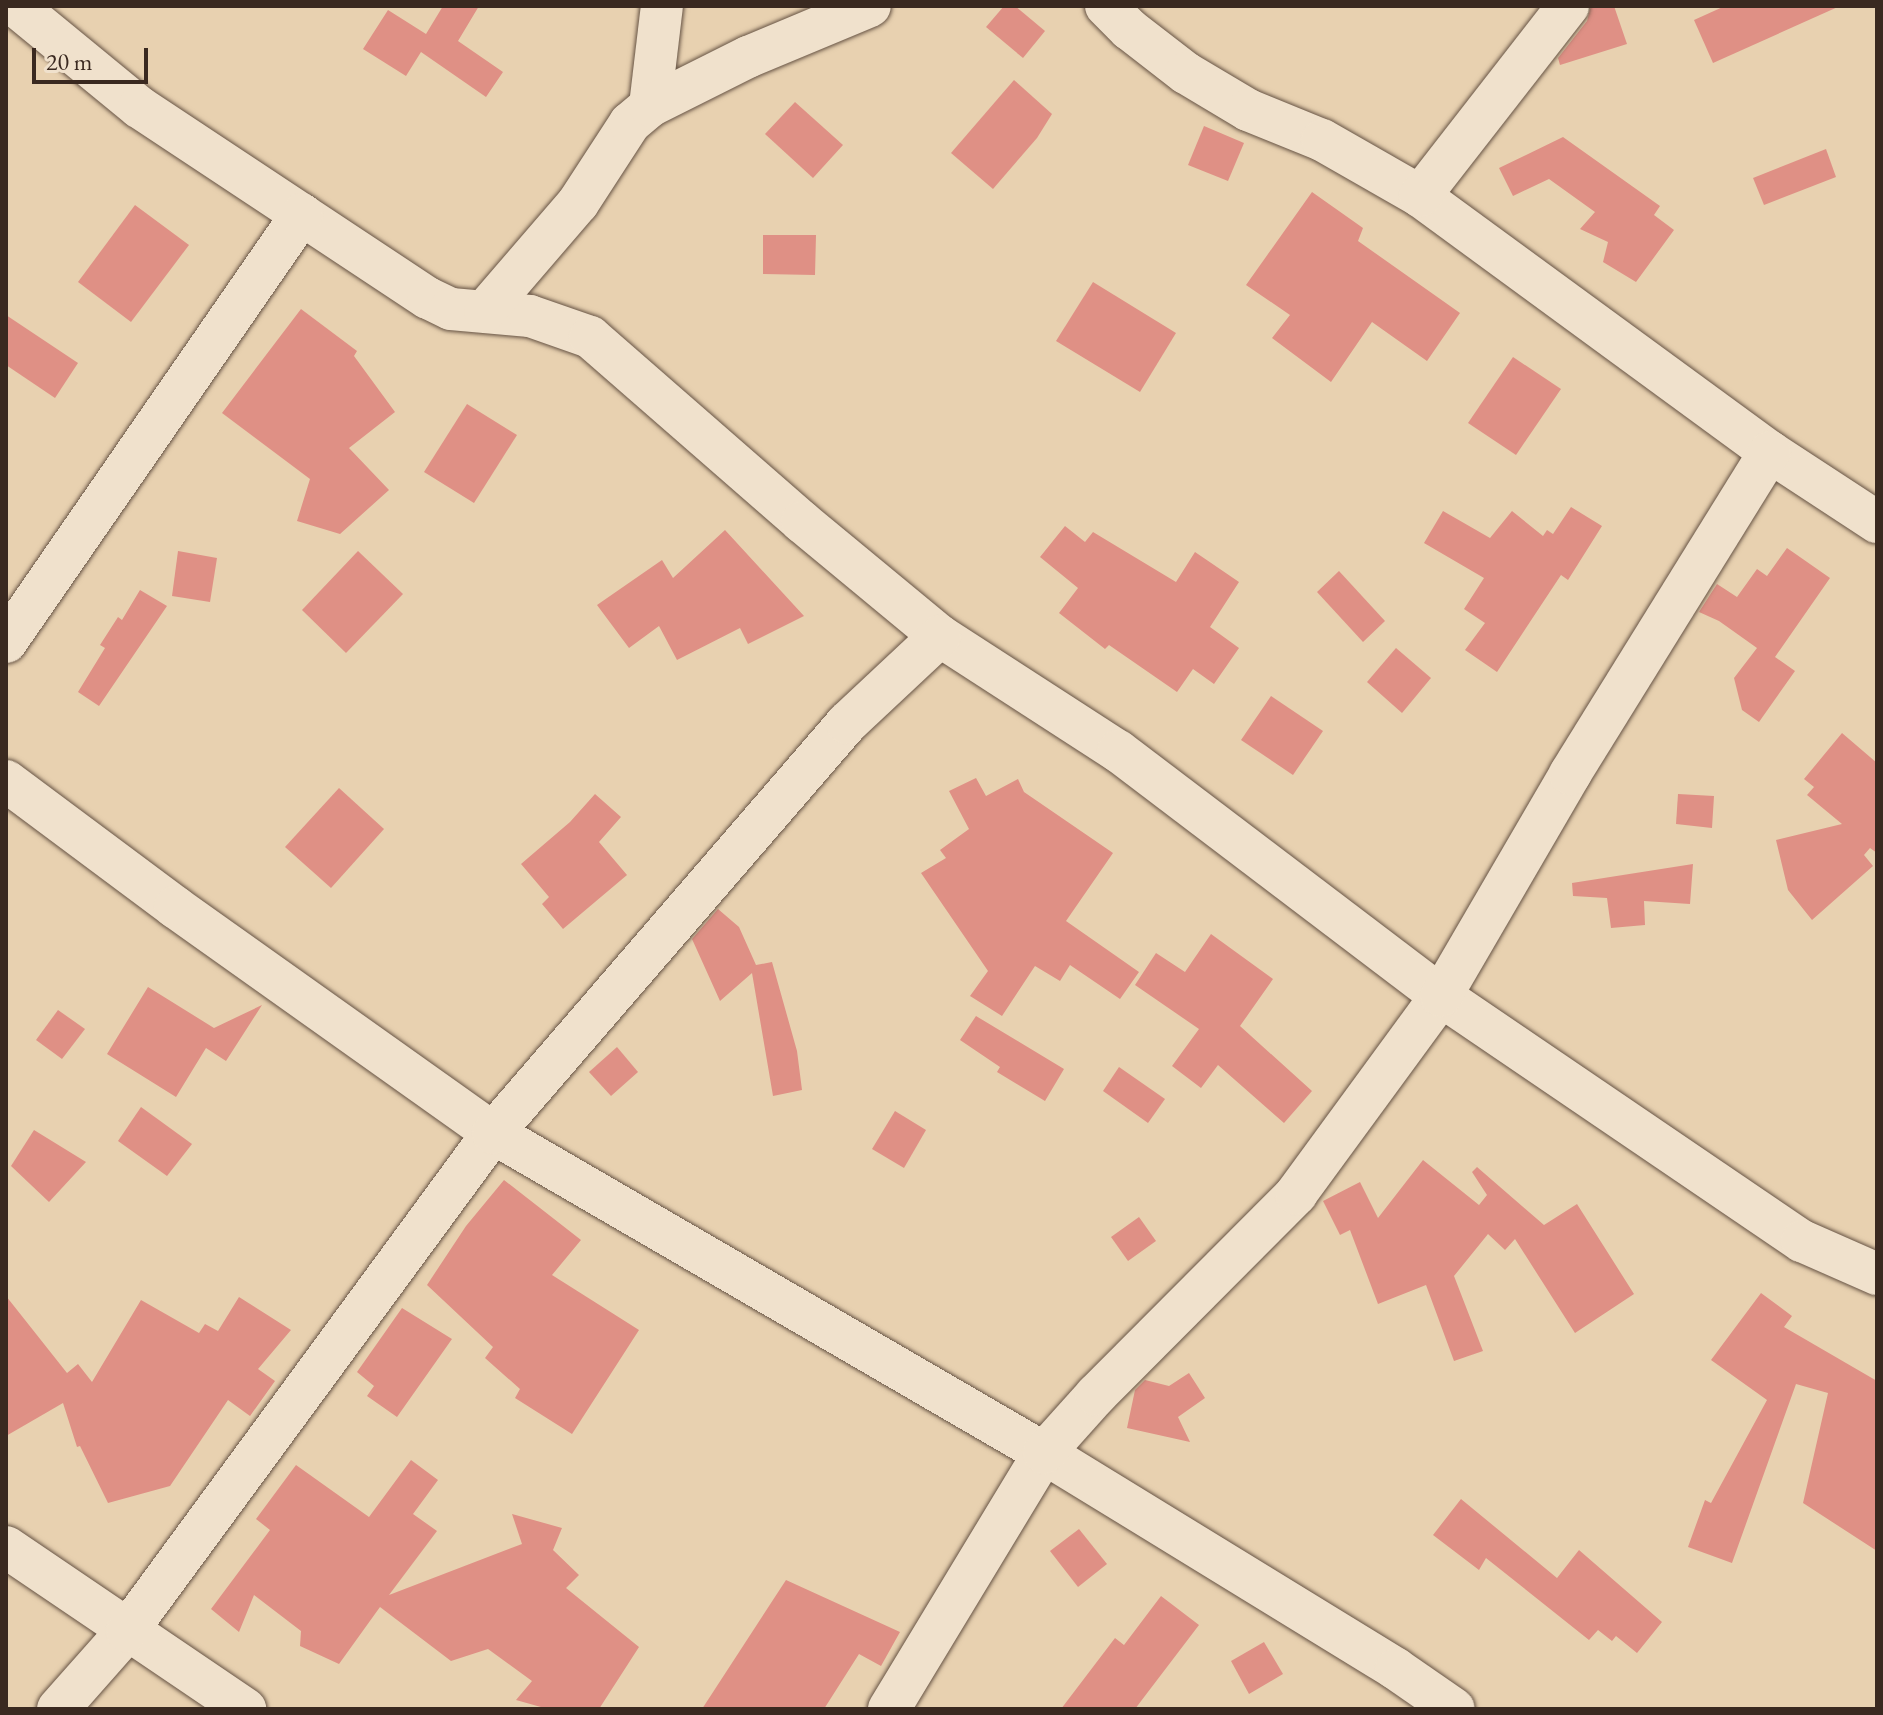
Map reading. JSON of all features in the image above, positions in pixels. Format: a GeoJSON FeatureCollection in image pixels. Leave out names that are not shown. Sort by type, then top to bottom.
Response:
{"type":"FeatureCollection","features":[{"type":"Feature","properties":{"kind":"street"},"geometry":{"type":"LineString","coordinates":[[16,6],[139,107],[428,298],[451,309],[530,316],[590,337],[802,522],[940,636],[1118,751],[1441,996],[1802,1241],[1877,1274]]}},
{"type":"Feature","properties":{"kind":"street"},"geometry":{"type":"LineString","coordinates":[[650,106],[662,6]]}},
{"type":"Feature","properties":{"kind":"street"},"geometry":{"type":"LineString","coordinates":[[485,311],[578,203],[630,123],[650,106],[748,57],[870,6]]}},
{"type":"Feature","properties":{"kind":"street"},"geometry":{"type":"LineString","coordinates":[[1106,6],[1129,29],[1211,88],[1248,110],[1322,140],[1420,196],[1770,452],[1877,522]]}},
{"type":"Feature","properties":{"kind":"street"},"geometry":{"type":"LineString","coordinates":[[1420,196],[1568,6]]}},
{"type":"Feature","properties":{"kind":"street"},"geometry":{"type":"LineString","coordinates":[[6,642],[302,214]]}},
{"type":"Feature","properties":{"kind":"street"},"geometry":{"type":"LineString","coordinates":[[889,1709],[1044,1453],[1096,1395],[1296,1194],[1441,996],[1570,774],[1770,452]]}},
{"type":"Feature","properties":{"kind":"street"},"geometry":{"type":"LineString","coordinates":[[58,1709],[127,1631],[493,1133],[847,723],[940,636]]}},
{"type":"Feature","properties":{"kind":"street"},"geometry":{"type":"LineString","coordinates":[[6,781],[175,907],[493,1133],[1044,1453],[1396,1669],[1454,1709]]}},
{"type":"Feature","properties":{"kind":"street"},"geometry":{"type":"LineString","coordinates":[[6,1547],[245,1709]]}},
{"type":"Feature","properties":{"kind":"building"},"geometry":{"type":"Polygon","coordinates":[[[443,6],[479,6],[458,41],[503,72],[486,97],[421,52],[406,76],[363,49],[388,10],[426,34],[443,6]]]}},
{"type":"Feature","properties":{"kind":"building"},"geometry":{"type":"Polygon","coordinates":[[[1004,6],[1015,6],[1045,31],[1023,58],[986,27],[1004,6]]]}},
{"type":"Feature","properties":{"kind":"building"},"geometry":{"type":"Polygon","coordinates":[[[1591,6],[1614,6],[1627,44],[1560,65],[1558,58],[1587,21],[1591,6]]]}},
{"type":"Feature","properties":{"kind":"building"},"geometry":{"type":"Polygon","coordinates":[[[1725,6],[1840,6],[1713,63],[1694,20],[1725,6]]]}},
{"type":"Feature","properties":{"kind":"building"},"geometry":{"type":"Polygon","coordinates":[[[1014,80],[1052,114],[1037,138],[993,189],[951,153],[1014,80]]]}},
{"type":"Feature","properties":{"kind":"building"},"geometry":{"type":"Polygon","coordinates":[[[795,102],[843,145],[813,178],[765,134],[795,102]]]}},
{"type":"Feature","properties":{"kind":"building"},"geometry":{"type":"Polygon","coordinates":[[[1204,126],[1244,143],[1228,181],[1188,165],[1204,126]]]}},
{"type":"Feature","properties":{"kind":"building"},"geometry":{"type":"Polygon","coordinates":[[[1563,137],[1660,206],[1654,215],[1674,230],[1636,282],[1603,262],[1608,242],[1580,229],[1595,212],[1549,179],[1513,196],[1499,168],[1563,137]]]}},
{"type":"Feature","properties":{"kind":"building"},"geometry":{"type":"Polygon","coordinates":[[[1826,149],[1836,177],[1764,205],[1753,178],[1826,149]]]}},
{"type":"Feature","properties":{"kind":"building"},"geometry":{"type":"Polygon","coordinates":[[[1312,192],[1363,228],[1358,241],[1460,313],[1427,361],[1372,322],[1331,382],[1272,338],[1290,315],[1246,285],[1312,192]]]}},
{"type":"Feature","properties":{"kind":"building"},"geometry":{"type":"Polygon","coordinates":[[[135,205],[189,245],[131,322],[78,282],[135,205]]]}},
{"type":"Feature","properties":{"kind":"building"},"geometry":{"type":"Polygon","coordinates":[[[763,235],[816,235],[815,275],[763,274],[763,235]]]}},
{"type":"Feature","properties":{"kind":"building"},"geometry":{"type":"Polygon","coordinates":[[[1093,282],[1176,333],[1140,392],[1056,341],[1093,282]]]}},
{"type":"Feature","properties":{"kind":"building"},"geometry":{"type":"Polygon","coordinates":[[[301,309],[357,351],[354,356],[395,412],[349,448],[389,490],[340,534],[297,521],[310,479],[222,413],[301,309]]]}},
{"type":"Feature","properties":{"kind":"building"},"geometry":{"type":"Polygon","coordinates":[[[6,315],[78,363],[55,398],[6,365],[6,315]]]}},
{"type":"Feature","properties":{"kind":"building"},"geometry":{"type":"Polygon","coordinates":[[[1513,357],[1561,389],[1516,455],[1468,423],[1513,357]]]}},
{"type":"Feature","properties":{"kind":"building"},"geometry":{"type":"Polygon","coordinates":[[[467,404],[517,435],[474,503],[424,472],[467,404]]]}},
{"type":"Feature","properties":{"kind":"building"},"geometry":{"type":"Polygon","coordinates":[[[1571,507],[1602,526],[1568,580],[1561,575],[1497,672],[1465,650],[1485,623],[1464,609],[1484,578],[1424,543],[1443,511],[1490,538],[1512,511],[1543,536],[1547,530],[1553,534],[1571,507]]]}},
{"type":"Feature","properties":{"kind":"building"},"geometry":{"type":"Polygon","coordinates":[[[1065,526],[1085,542],[1093,532],[1176,582],[1195,552],[1239,582],[1210,627],[1239,648],[1214,684],[1193,669],[1177,692],[1109,645],[1105,649],[1059,613],[1078,588],[1040,557],[1065,526]]]}},
{"type":"Feature","properties":{"kind":"building"},"geometry":{"type":"Polygon","coordinates":[[[725,530],[804,616],[748,644],[740,628],[677,660],[659,626],[629,648],[597,605],[662,560],[673,578],[725,530]]]}},
{"type":"Feature","properties":{"kind":"building"},"geometry":{"type":"Polygon","coordinates":[[[1787,548],[1830,578],[1775,657],[1795,671],[1759,722],[1742,710],[1734,678],[1757,648],[1719,621],[1699,612],[1717,584],[1737,597],[1757,569],[1767,576],[1787,548]]]}},
{"type":"Feature","properties":{"kind":"building"},"geometry":{"type":"Polygon","coordinates":[[[178,551],[217,558],[210,602],[172,596],[178,551]]]}},
{"type":"Feature","properties":{"kind":"building"},"geometry":{"type":"Polygon","coordinates":[[[358,551],[403,594],[346,653],[302,610],[358,551]]]}},
{"type":"Feature","properties":{"kind":"building"},"geometry":{"type":"Polygon","coordinates":[[[1339,571],[1385,621],[1363,642],[1317,592],[1339,571]]]}},
{"type":"Feature","properties":{"kind":"building"},"geometry":{"type":"Polygon","coordinates":[[[140,590],[167,606],[99,706],[78,692],[105,648],[100,645],[118,617],[122,620],[140,590]]]}},
{"type":"Feature","properties":{"kind":"building"},"geometry":{"type":"Polygon","coordinates":[[[1396,648],[1431,678],[1402,713],[1367,682],[1396,648]]]}},
{"type":"Feature","properties":{"kind":"building"},"geometry":{"type":"Polygon","coordinates":[[[1271,696],[1323,731],[1293,775],[1241,740],[1271,696]]]}},
{"type":"Feature","properties":{"kind":"building"},"geometry":{"type":"Polygon","coordinates":[[[1842,733],[1877,763],[1877,853],[1870,848],[1864,855],[1873,866],[1812,920],[1788,890],[1776,840],[1842,824],[1807,795],[1814,787],[1804,779],[1842,733]]]}},
{"type":"Feature","properties":{"kind":"building"},"geometry":{"type":"Polygon","coordinates":[[[976,778],[986,796],[1018,779],[1024,792],[1113,853],[1066,921],[1139,972],[1120,999],[1070,965],[1060,981],[1035,966],[1002,1016],[970,996],[988,971],[921,873],[946,858],[940,850],[969,829],[949,791],[976,778]]]}},
{"type":"Feature","properties":{"kind":"building"},"geometry":{"type":"Polygon","coordinates":[[[339,788],[384,829],[331,888],[285,847],[339,788]]]}},
{"type":"Feature","properties":{"kind":"building"},"geometry":{"type":"Polygon","coordinates":[[[595,794],[621,817],[599,842],[627,875],[563,929],[542,904],[549,897],[521,864],[570,822],[595,794]]]}},
{"type":"Feature","properties":{"kind":"building"},"geometry":{"type":"Polygon","coordinates":[[[1678,794],[1714,796],[1712,828],[1676,824],[1678,794]]]}},
{"type":"Feature","properties":{"kind":"building"},"geometry":{"type":"Polygon","coordinates":[[[1693,864],[1690,904],[1644,901],[1645,925],[1611,928],[1607,898],[1573,896],[1572,883],[1693,864]]]}},
{"type":"Feature","properties":{"kind":"building"},"geometry":{"type":"Polygon","coordinates":[[[718,909],[739,927],[756,965],[772,962],[797,1051],[802,1090],[773,1096],[752,973],[720,1001],[692,939],[718,909]]]}},
{"type":"Feature","properties":{"kind":"building"},"geometry":{"type":"Polygon","coordinates":[[[1211,934],[1273,979],[1240,1026],[1312,1091],[1284,1123],[1218,1065],[1201,1088],[1172,1066],[1199,1029],[1135,985],[1156,953],[1185,972],[1211,934]]]}},
{"type":"Feature","properties":{"kind":"building"},"geometry":{"type":"Polygon","coordinates":[[[148,987],[214,1028],[262,1005],[226,1061],[206,1048],[176,1097],[107,1054],[148,987]]]}},
{"type":"Feature","properties":{"kind":"building"},"geometry":{"type":"Polygon","coordinates":[[[58,1010],[85,1029],[62,1059],[36,1040],[58,1010]]]}},
{"type":"Feature","properties":{"kind":"building"},"geometry":{"type":"Polygon","coordinates":[[[976,1016],[1064,1069],[1045,1101],[997,1072],[1000,1067],[960,1040],[976,1016]]]}},
{"type":"Feature","properties":{"kind":"building"},"geometry":{"type":"Polygon","coordinates":[[[617,1047],[638,1072],[611,1096],[589,1072],[617,1047]]]}},
{"type":"Feature","properties":{"kind":"building"},"geometry":{"type":"Polygon","coordinates":[[[1119,1067],[1165,1099],[1148,1123],[1103,1091],[1119,1067]]]}},
{"type":"Feature","properties":{"kind":"building"},"geometry":{"type":"Polygon","coordinates":[[[141,1107],[192,1144],[167,1176],[118,1141],[141,1107]]]}},
{"type":"Feature","properties":{"kind":"building"},"geometry":{"type":"Polygon","coordinates":[[[895,1111],[926,1130],[904,1168],[872,1149],[895,1111]]]}},
{"type":"Feature","properties":{"kind":"building"},"geometry":{"type":"Polygon","coordinates":[[[34,1130],[86,1162],[49,1202],[11,1166],[34,1130]]]}},
{"type":"Feature","properties":{"kind":"building"},"geometry":{"type":"Polygon","coordinates":[[[1423,1160],[1479,1205],[1487,1195],[1472,1172],[1477,1167],[1544,1225],[1577,1204],[1634,1294],[1575,1333],[1515,1239],[1505,1250],[1488,1234],[1454,1276],[1483,1351],[1454,1361],[1426,1285],[1378,1304],[1350,1230],[1340,1235],[1323,1201],[1360,1182],[1378,1218],[1423,1160]]]}},
{"type":"Feature","properties":{"kind":"building"},"geometry":{"type":"Polygon","coordinates":[[[504,1180],[581,1240],[552,1275],[639,1330],[572,1434],[515,1398],[520,1389],[485,1358],[493,1347],[427,1285],[466,1226],[504,1180]]]}},
{"type":"Feature","properties":{"kind":"building"},"geometry":{"type":"Polygon","coordinates":[[[1139,1217],[1156,1241],[1128,1261],[1111,1237],[1139,1217]]]}},
{"type":"Feature","properties":{"kind":"building"},"geometry":{"type":"Polygon","coordinates":[[[1761,1293],[1792,1316],[1784,1327],[1877,1381],[1877,1551],[1803,1503],[1828,1393],[1796,1384],[1732,1563],[1688,1547],[1705,1500],[1711,1503],[1767,1400],[1711,1360],[1761,1293]]]}},
{"type":"Feature","properties":{"kind":"building"},"geometry":{"type":"Polygon","coordinates":[[[6,1296],[67,1373],[78,1364],[92,1382],[141,1300],[199,1333],[205,1324],[218,1331],[239,1297],[291,1330],[258,1369],[275,1381],[250,1416],[228,1400],[170,1486],[108,1503],[80,1446],[77,1447],[63,1403],[6,1436],[6,1296]]]}},
{"type":"Feature","properties":{"kind":"building"},"geometry":{"type":"Polygon","coordinates":[[[402,1308],[452,1339],[397,1417],[367,1396],[374,1386],[357,1372],[402,1308]]]}},
{"type":"Feature","properties":{"kind":"building"},"geometry":{"type":"Polygon","coordinates":[[[1189,1373],[1205,1398],[1178,1417],[1190,1442],[1127,1428],[1135,1390],[1145,1380],[1169,1386],[1189,1373]]]}},
{"type":"Feature","properties":{"kind":"building"},"geometry":{"type":"Polygon","coordinates":[[[411,1460],[438,1480],[413,1514],[437,1531],[389,1595],[522,1544],[512,1514],[562,1528],[553,1550],[579,1575],[566,1588],[639,1647],[599,1709],[548,1709],[516,1700],[532,1681],[488,1649],[451,1661],[380,1607],[339,1664],[300,1646],[301,1631],[254,1595],[239,1632],[211,1609],[270,1530],[256,1519],[296,1465],[369,1517],[411,1460]]]}},
{"type":"Feature","properties":{"kind":"building"},"geometry":{"type":"Polygon","coordinates":[[[1461,1499],[1557,1578],[1579,1550],[1662,1622],[1637,1653],[1616,1636],[1612,1641],[1598,1630],[1589,1640],[1486,1558],[1479,1570],[1433,1535],[1461,1499]]]}},
{"type":"Feature","properties":{"kind":"building"},"geometry":{"type":"Polygon","coordinates":[[[1079,1529],[1107,1564],[1078,1587],[1050,1551],[1079,1529]]]}},
{"type":"Feature","properties":{"kind":"building"},"geometry":{"type":"Polygon","coordinates":[[[786,1580],[900,1632],[881,1666],[859,1654],[824,1709],[702,1709],[786,1580]]]}},
{"type":"Feature","properties":{"kind":"building"},"geometry":{"type":"Polygon","coordinates":[[[1161,1596],[1199,1625],[1135,1709],[1061,1709],[1115,1638],[1124,1645],[1161,1596]]]}},
{"type":"Feature","properties":{"kind":"building"},"geometry":{"type":"Polygon","coordinates":[[[1264,1642],[1283,1674],[1249,1694],[1231,1661],[1264,1642]]]}}]}
